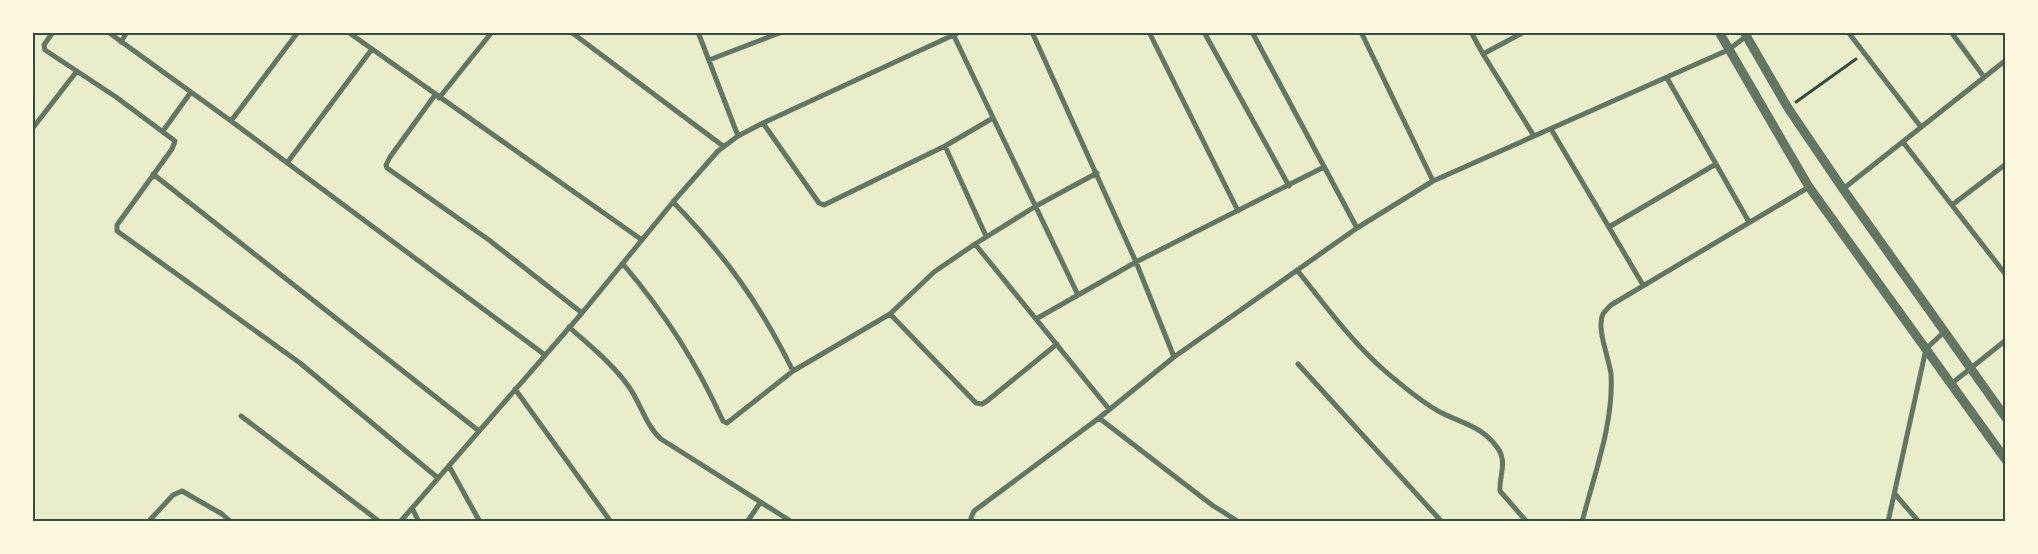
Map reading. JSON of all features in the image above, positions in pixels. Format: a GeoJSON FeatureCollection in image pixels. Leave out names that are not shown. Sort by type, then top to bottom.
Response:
{"type":"FeatureCollection","features":[{"type":"Feature","properties":{"kind":"street"},"geometry":{"type":"LineString","coordinates":[[53,32],[44,45],[45,49],[172,137],[175,144],[117,225],[117,231],[300,363],[438,478]]}},
{"type":"Feature","properties":{"kind":"street"},"geometry":{"type":"LineString","coordinates":[[108,32],[287,162],[545,355]]}},
{"type":"Feature","properties":{"kind":"street"},"geometry":{"type":"LineString","coordinates":[[121,42],[128,32]]}},
{"type":"Feature","properties":{"kind":"street"},"geometry":{"type":"LineString","coordinates":[[231,121],[298,32]]}},
{"type":"Feature","properties":{"kind":"street"},"geometry":{"type":"LineString","coordinates":[[348,32],[642,240]]}},
{"type":"Feature","properties":{"kind":"street"},"geometry":{"type":"LineString","coordinates":[[492,32],[437,96],[390,157],[386,165],[387,168],[489,240],[582,312]]}},
{"type":"Feature","properties":{"kind":"street"},"geometry":{"type":"LineString","coordinates":[[572,32],[723,146]]}},
{"type":"Feature","properties":{"kind":"street"},"geometry":{"type":"LineString","coordinates":[[698,32],[738,136]]}},
{"type":"Feature","properties":{"kind":"street"},"geometry":{"type":"LineString","coordinates":[[763,32],[766,39]]}},
{"type":"Feature","properties":{"kind":"street"},"geometry":{"type":"LineString","coordinates":[[709,60],[782,32]]}},
{"type":"Feature","properties":{"kind":"street"},"geometry":{"type":"LineString","coordinates":[[400,522],[723,146],[763,123],[960,32]]}},
{"type":"Feature","properties":{"kind":"street"},"geometry":{"type":"LineString","coordinates":[[1032,32],[1136,262],[1174,357]]}},
{"type":"Feature","properties":{"kind":"street"},"geometry":{"type":"LineString","coordinates":[[1149,32],[1238,211]]}},
{"type":"Feature","properties":{"kind":"street"},"geometry":{"type":"LineString","coordinates":[[1204,32],[1289,186]]}},
{"type":"Feature","properties":{"kind":"street"},"geometry":{"type":"LineString","coordinates":[[1252,32],[1357,228]]}},
{"type":"Feature","properties":{"kind":"street"},"geometry":{"type":"LineString","coordinates":[[1361,32],[1433,181]]}},
{"type":"Feature","properties":{"kind":"street"},"geometry":{"type":"LineString","coordinates":[[1471,32],[1534,136]]}},
{"type":"Feature","properties":{"kind":"street"},"geometry":{"type":"LineString","coordinates":[[1484,54],[1524,32]]}},
{"type":"Feature","properties":{"kind":"street"},"geometry":{"type":"LineString","coordinates":[[1718,32],[1809,187],[2006,460]]}},
{"type":"Feature","properties":{"kind":"street"},"geometry":{"type":"LineString","coordinates":[[1848,32],[1863,54],[1921,127]]}},
{"type":"Feature","properties":{"kind":"street"},"geometry":{"type":"LineString","coordinates":[[1951,32],[1984,77]]}},
{"type":"Feature","properties":{"kind":"street"},"geometry":{"type":"LineString","coordinates":[[971,522],[974,511],[1099,418],[1174,357],[1357,228],[1433,181],[1728,50],[1748,34],[1788,108],[1843,189],[2006,418]]}},
{"type":"Feature","properties":{"kind":"street"},"geometry":{"type":"LineString","coordinates":[[954,36],[1078,295]]}},
{"type":"Feature","properties":{"kind":"street"},"geometry":{"type":"LineString","coordinates":[[287,162],[372,49]]}},
{"type":"Feature","properties":{"kind":"street"},"geometry":{"type":"LineString","coordinates":[[1843,189],[2006,60]]}},
{"type":"Feature","properties":{"kind":"street"},"geometry":{"type":"LineString","coordinates":[[32,129],[76,71]]}},
{"type":"Feature","properties":{"kind":"street"},"geometry":{"type":"LineString","coordinates":[[1667,78],[1749,222]]}},
{"type":"Feature","properties":{"kind":"street"},"geometry":{"type":"LineString","coordinates":[[163,131],[191,92]]}},
{"type":"Feature","properties":{"kind":"street"},"geometry":{"type":"LineString","coordinates":[[763,123],[819,203],[826,205],[945,146],[993,118]]}},
{"type":"Feature","properties":{"kind":"street"},"geometry":{"type":"LineString","coordinates":[[1551,129],[1643,286]]}},
{"type":"Feature","properties":{"kind":"street"},"geometry":{"type":"LineString","coordinates":[[1902,142],[2006,275]]}},
{"type":"Feature","properties":{"kind":"street"},"geometry":{"type":"LineString","coordinates":[[945,146],[986,236]]}},
{"type":"Feature","properties":{"kind":"street"},"geometry":{"type":"LineString","coordinates":[[1609,227],[1716,164]]}},
{"type":"Feature","properties":{"kind":"street"},"geometry":{"type":"LineString","coordinates":[[1952,205],[2006,164]]}},
{"type":"Feature","properties":{"kind":"street"},"geometry":{"type":"LineString","coordinates":[[1036,319],[1136,262],[1324,168]]}},
{"type":"Feature","properties":{"kind":"street"},"geometry":{"type":"LineString","coordinates":[[622,264],[670,322],[707,387],[724,423],[730,422],[793,371],[890,314],[934,272],[986,236],[1097,173]]}},
{"type":"Feature","properties":{"kind":"street"},"geometry":{"type":"LineString","coordinates":[[153,174],[479,431]]}},
{"type":"Feature","properties":{"kind":"street"},"geometry":{"type":"LineString","coordinates":[[1582,522],[1602,447],[1609,409],[1610,374],[1601,323],[1603,313],[1611,305],[1809,187]]}},
{"type":"Feature","properties":{"kind":"street"},"geometry":{"type":"LineString","coordinates":[[673,202],[702,232],[744,284],[775,334],[793,371]]}},
{"type":"Feature","properties":{"kind":"street"},"geometry":{"type":"LineString","coordinates":[[975,244],[1109,409]]}},
{"type":"Feature","properties":{"kind":"street"},"geometry":{"type":"LineString","coordinates":[[1298,270],[1351,338],[1385,371],[1439,411],[1480,429],[1488,437],[1500,452],[1504,463],[1500,491],[1527,522]]}},
{"type":"Feature","properties":{"kind":"street"},"geometry":{"type":"LineString","coordinates":[[890,314],[976,403],[982,404],[988,401],[1057,344]]}},
{"type":"Feature","properties":{"kind":"street"},"geometry":{"type":"LineString","coordinates":[[569,327],[606,360],[620,376],[636,398],[656,435],[792,522]]}},
{"type":"Feature","properties":{"kind":"street"},"geometry":{"type":"LineString","coordinates":[[1888,522],[1926,349],[1945,331]]}},
{"type":"Feature","properties":{"kind":"street"},"geometry":{"type":"LineString","coordinates":[[1950,384],[2006,340]]}},
{"type":"Feature","properties":{"kind":"street"},"geometry":{"type":"LineString","coordinates":[[1298,364],[1442,522]]}},
{"type":"Feature","properties":{"kind":"street"},"geometry":{"type":"LineString","coordinates":[[515,389],[612,522]]}},
{"type":"Feature","properties":{"kind":"street"},"geometry":{"type":"LineString","coordinates":[[241,416],[380,522]]}},
{"type":"Feature","properties":{"kind":"street"},"geometry":{"type":"LineString","coordinates":[[1099,418],[1212,505],[1240,522]]}},
{"type":"Feature","properties":{"kind":"street"},"geometry":{"type":"LineString","coordinates":[[449,466],[480,522]]}},
{"type":"Feature","properties":{"kind":"street"},"geometry":{"type":"LineString","coordinates":[[148,522],[173,495],[182,491],[222,514],[231,522]]}},
{"type":"Feature","properties":{"kind":"street"},"geometry":{"type":"LineString","coordinates":[[1895,494],[1919,522]]}},
{"type":"Feature","properties":{"kind":"street"},"geometry":{"type":"LineString","coordinates":[[747,522],[760,503]]}},
{"type":"Feature","properties":{"kind":"street"},"geometry":{"type":"LineString","coordinates":[[412,508],[419,522]]}},
{"type":"Feature","properties":{"kind":"path"},"geometry":{"type":"LineString","coordinates":[[1788,108],[1863,54]]}}]}
